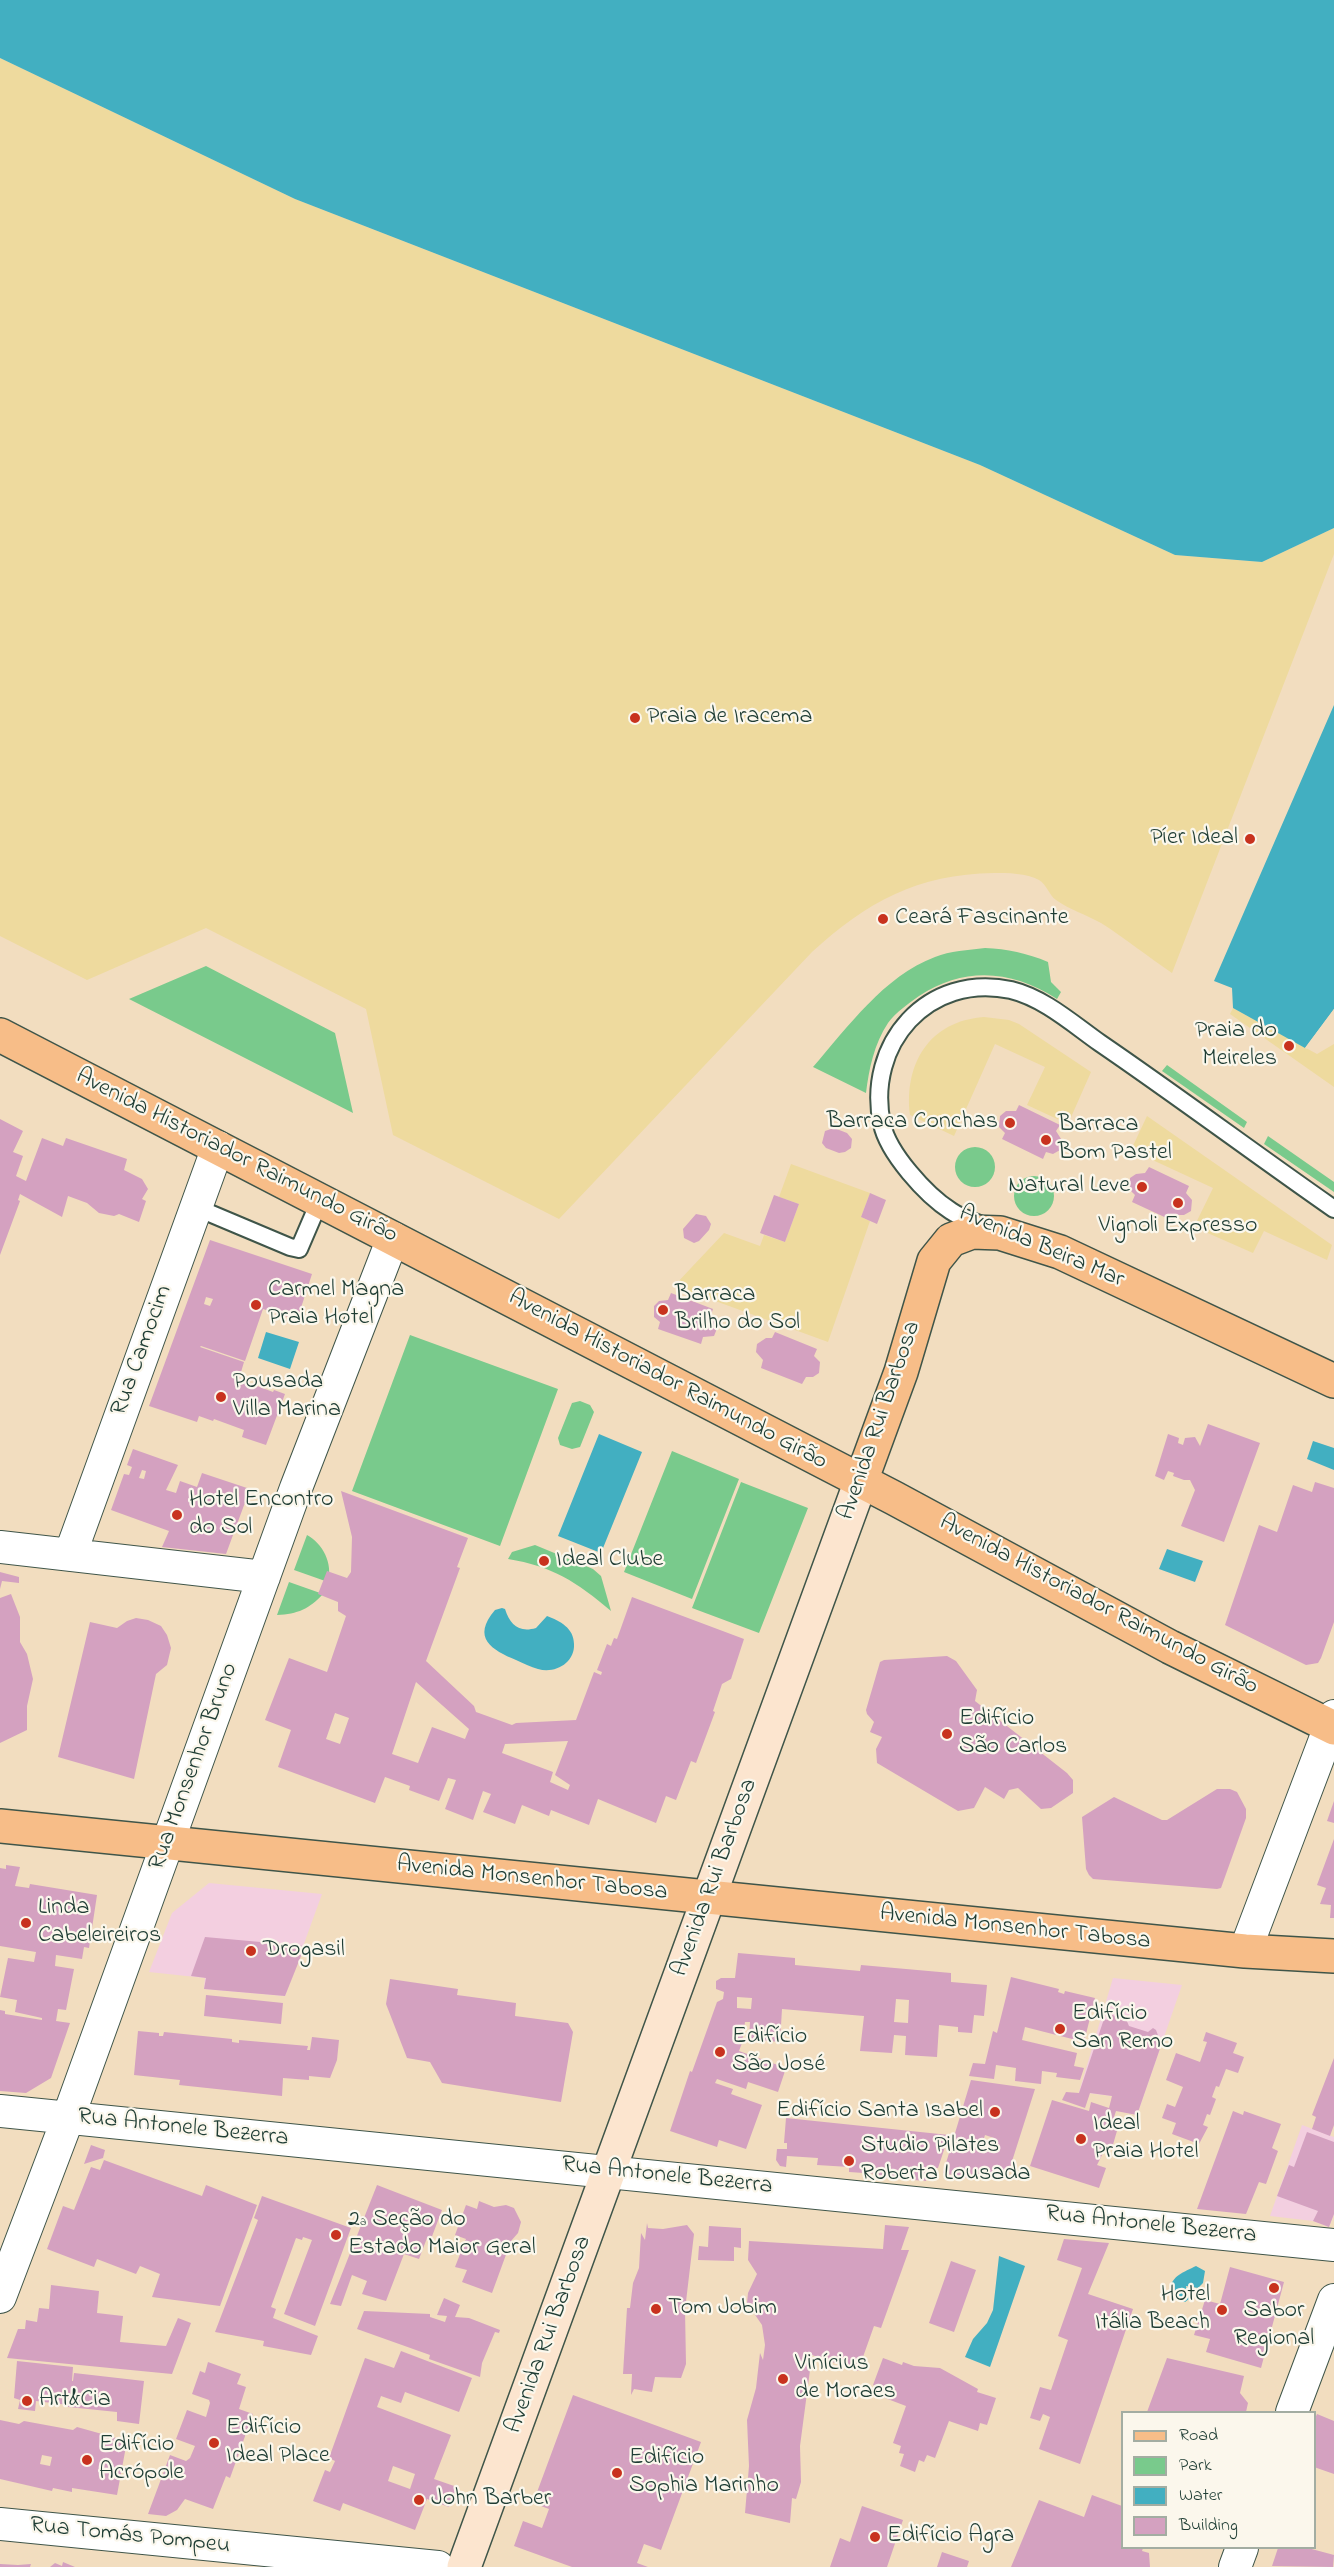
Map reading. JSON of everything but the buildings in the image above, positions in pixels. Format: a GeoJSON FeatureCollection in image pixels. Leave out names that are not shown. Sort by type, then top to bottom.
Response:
{"type":"FeatureCollection","features":[{"type":"Feature","properties":{"kind":"main road","name":"Avenida Historiador Raimundo Girão"},"geometry":{"type":"LineString","coordinates":[[0,1035],[861,1481],[1170,1647],[1333,1723]]}},
{"type":"Feature","properties":{"kind":"main road","name":"Avenida Rui Barbosa"},"geometry":{"type":"LineString","coordinates":[[464,2567],[901,1372],[934,1261],[943,1248],[961,1235],[982,1231],[1000,1233]]}},
{"type":"Feature","properties":{"kind":"main road","name":"Avenida Beira Mar"},"geometry":{"type":"LineString","coordinates":[[1000,1233],[1059,1252],[1334,1381]]}},
{"type":"Feature","properties":{"kind":"main road","name":"Avenida Monsenhor Tabosa"},"geometry":{"type":"LineString","coordinates":[[0,1826],[1245,1951],[1334,1956]]}},
{"type":"Feature","properties":{"kind":"main road","name":"Avenida Monsenhor Tabosa"},"geometry":{"type":"LineString","coordinates":[[1279,1954],[1334,1967]]}},
{"type":"Feature","properties":{"kind":"street","name":"Rua Camocim"},"geometry":{"type":"LineString","coordinates":[[70,1555],[218,1147]]}},
{"type":"Feature","properties":{"kind":"street","name":"Rua Monsenhor Bruno"},"geometry":{"type":"LineString","coordinates":[[0,2297],[68,2118],[264,1577],[393,1238]]}},
{"type":"Feature","properties":{"kind":"street"},"geometry":{"type":"LineString","coordinates":[[0,1547],[264,1577]]}},
{"type":"Feature","properties":{"kind":"street"},"geometry":{"type":"LineString","coordinates":[[1245,1951],[1333,1723]]}},
{"type":"Feature","properties":{"kind":"street","name":"Rua Antonele Bezerra"},"geometry":{"type":"LineString","coordinates":[[0,2111],[1334,2245]]}},
{"type":"Feature","properties":{"kind":"street"},"geometry":{"type":"LineString","coordinates":[[1292,2411],[1334,2300]]}},
{"type":"Feature","properties":{"kind":"street","name":"Rua Tomás Pompeu"},"geometry":{"type":"LineString","coordinates":[[0,2524],[438,2567]]}},
{"type":"Feature","properties":{"kind":"street"},"geometry":{"type":"LineString","coordinates":[[1235,2567],[1241,2549]]}},
{"type":"Feature","properties":{"kind":"lane","name":"Avenida Beira Mar"},"geometry":{"type":"LineString","coordinates":[[1000,1233],[951,1212],[913,1178],[899,1160],[882,1126],[879,1098],[880,1071],[893,1039],[910,1017],[937,998],[962,990],[1010,990],[1037,1000],[1334,1209]]}},
{"type":"Feature","properties":{"kind":"lane"},"geometry":{"type":"LineString","coordinates":[[195,1207],[290,1247],[300,1249],[320,1200]]}},
{"type":"Feature","properties":{"kind":"shaded area"},"geometry":{"type":"Polygon","coordinates":[[[209,1883],[322,1894],[285,1996],[204,1989],[205,1978],[149,1972],[172,1913],[209,1883]]]}},
{"type":"Feature","properties":{"kind":"shaded area"},"geometry":{"type":"Polygon","coordinates":[[[1113,1978],[1182,1985],[1137,2115],[1124,2112],[1112,2096],[1079,2092],[1113,1978]]]}},
{"type":"Feature","properties":{"kind":"shaded area"},"geometry":{"type":"Polygon","coordinates":[[[1302,2125],[1334,2137],[1334,2214],[1329,2227],[1313,2221],[1270,2216],[1302,2125]]]}},
{"type":"Feature","properties":{"kind":"green space"},"geometry":{"type":"Polygon","coordinates":[[[985,948],[1017,952],[1048,962],[1051,982],[1061,992],[1057,999],[1040,989],[1006,977],[988,975],[954,980],[936,986],[919,996],[888,1023],[873,1057],[866,1093],[813,1067],[868,1004],[899,977],[941,955],[985,948]]]}},
{"type":"Feature","properties":{"kind":"green space"},"geometry":{"type":"Polygon","coordinates":[[[206,966],[335,1033],[353,1113],[129,999],[206,966]]]}},
{"type":"Feature","properties":{"kind":"green space"},"geometry":{"type":"Polygon","coordinates":[[[1167,1065],[1247,1122],[1244,1128],[1162,1071],[1167,1065]]]}},
{"type":"Feature","properties":{"kind":"green space"},"geometry":{"type":"Polygon","coordinates":[[[1268,1136],[1334,1182],[1334,1192],[1264,1144],[1268,1136]]]}},
{"type":"Feature","properties":{"kind":"green space"},"geometry":{"type":"Polygon","coordinates":[[[975,1147],[983,1148],[989,1153],[994,1159],[994,1175],[989,1181],[983,1186],[975,1187],[967,1186],[961,1181],[956,1175],[955,1167],[956,1159],[961,1153],[967,1148],[975,1147]]]}},
{"type":"Feature","properties":{"kind":"green space"},"geometry":{"type":"Polygon","coordinates":[[[1034,1176],[1042,1177],[1048,1182],[1053,1188],[1053,1204],[1048,1210],[1042,1215],[1034,1216],[1026,1215],[1020,1210],[1015,1204],[1014,1196],[1015,1188],[1020,1182],[1026,1177],[1034,1176]]]}},
{"type":"Feature","properties":{"kind":"green space"},"geometry":{"type":"Polygon","coordinates":[[[410,1335],[558,1389],[500,1546],[352,1491],[410,1335]]]}},
{"type":"Feature","properties":{"kind":"green space"},"geometry":{"type":"Polygon","coordinates":[[[580,1401],[590,1405],[594,1412],[580,1447],[572,1449],[560,1445],[558,1438],[572,1403],[580,1401]]]}},
{"type":"Feature","properties":{"kind":"green space"},"geometry":{"type":"Polygon","coordinates":[[[672,1451],[739,1479],[692,1599],[624,1572],[672,1451]]]}},
{"type":"Feature","properties":{"kind":"green space"},"geometry":{"type":"Polygon","coordinates":[[[741,1482],[808,1508],[759,1633],[692,1608],[741,1482]]]}},
{"type":"Feature","properties":{"kind":"green space"},"geometry":{"type":"Polygon","coordinates":[[[307,1535],[318,1543],[328,1561],[328,1582],[294,1570],[307,1535]]]}},
{"type":"Feature","properties":{"kind":"green space"},"geometry":{"type":"Polygon","coordinates":[[[535,1545],[593,1569],[601,1576],[611,1611],[563,1577],[538,1566],[508,1559],[512,1552],[535,1545]]]}},
{"type":"Feature","properties":{"kind":"green space"},"geometry":{"type":"Polygon","coordinates":[[[289,1582],[323,1594],[303,1610],[277,1615],[289,1582]]]}},
{"type":"Feature","properties":{"kind":"sand","name":"Praia de Iracema"},"geometry":{"type":"Polygon","coordinates":[[[0,58],[295,199],[980,465],[1175,555],[1262,562],[1334,528],[1334,554],[1172,973],[1101,923],[1056,900],[1042,882],[1029,876],[1005,873],[966,875],[917,885],[873,905],[832,934],[812,952],[559,1219],[393,1135],[366,1009],[206,928],[87,980],[0,936],[0,58]]]}},
{"type":"Feature","properties":{"kind":"sand","name":"Praia do Meireles"},"geometry":{"type":"Polygon","coordinates":[[[1233,1008],[1317,1054],[1334,1044],[1334,1087],[1230,1014],[1233,1008]]]}},
{"type":"Feature","properties":{"kind":"sand"},"geometry":{"type":"Polygon","coordinates":[[[984,1017],[1009,1020],[1019,1024],[1091,1072],[1068,1124],[1027,1105],[1045,1067],[995,1044],[954,1136],[910,1115],[911,1079],[924,1048],[948,1027],[965,1020],[984,1017]]]}},
{"type":"Feature","properties":{"kind":"sand"},"geometry":{"type":"Polygon","coordinates":[[[1147,1116],[1332,1245],[1327,1260],[1264,1231],[1253,1253],[1194,1227],[1213,1188],[1131,1150],[1147,1116]]]}},
{"type":"Feature","properties":{"kind":"sand"},"geometry":{"type":"Polygon","coordinates":[[[791,1164],[870,1193],[861,1217],[870,1221],[828,1342],[674,1286],[724,1233],[760,1246],[764,1235],[785,1242],[799,1204],[779,1197],[791,1164]]]}},
{"type":"Feature","properties":{"kind":"water"},"geometry":{"type":"Polygon","coordinates":[[[0,0],[1334,0],[1334,528],[1262,562],[1175,555],[980,465],[295,199],[0,58],[0,0]]]}},
{"type":"Feature","properties":{"kind":"water"},"geometry":{"type":"Polygon","coordinates":[[[1334,705],[1334,1009],[1305,1048],[1233,1008],[1232,988],[1214,981],[1334,705]]]}},
{"type":"Feature","properties":{"kind":"water"},"geometry":{"type":"Polygon","coordinates":[[[266,1332],[299,1342],[290,1369],[258,1358],[266,1332]]]}},
{"type":"Feature","properties":{"kind":"water"},"geometry":{"type":"Polygon","coordinates":[[[599,1434],[642,1452],[601,1553],[558,1536],[599,1434]]]}},
{"type":"Feature","properties":{"kind":"water"},"geometry":{"type":"Polygon","coordinates":[[[1313,1441],[1334,1448],[1334,1470],[1307,1459],[1313,1441]]]}},
{"type":"Feature","properties":{"kind":"water"},"geometry":{"type":"Polygon","coordinates":[[[1167,1549],[1203,1561],[1195,1582],[1159,1569],[1167,1549]]]}},
{"type":"Feature","properties":{"kind":"water"},"geometry":{"type":"Polygon","coordinates":[[[505,1609],[513,1623],[520,1628],[536,1628],[547,1616],[569,1629],[574,1644],[568,1662],[551,1670],[538,1669],[492,1647],[485,1635],[485,1628],[495,1610],[505,1609]]]}},
{"type":"Feature","properties":{"kind":"water"},"geometry":{"type":"Polygon","coordinates":[[[999,2256],[1025,2266],[990,2367],[965,2357],[973,2339],[987,2323],[993,2310],[999,2256]]]}},
{"type":"Feature","properties":{"kind":"water"},"geometry":{"type":"Polygon","coordinates":[[[1196,2266],[1205,2271],[1203,2283],[1198,2288],[1186,2286],[1189,2299],[1185,2302],[1178,2301],[1170,2290],[1173,2281],[1196,2266]]]}},
{"type":"Feature","properties":{"kind":"pier"},"geometry":{"type":"Polygon","coordinates":[[[1334,1009],[1334,1014],[1307,1049],[1305,1048],[1334,1009]]]}},
{"type":"Feature","properties":{"kind":"place","name":"Praia de Iracema"},"geometry":{"type":"Point","coordinates":[635,718]}},
{"type":"Feature","properties":{"kind":"place","name":"Píer Ideal"},"geometry":{"type":"Point","coordinates":[1250,839]}},
{"type":"Feature","properties":{"kind":"place","name":"Ceará Fascinante"},"geometry":{"type":"Point","coordinates":[883,919]}},
{"type":"Feature","properties":{"kind":"place","name":"Praia do Meireles"},"geometry":{"type":"Point","coordinates":[1289,1046]}},
{"type":"Feature","properties":{"kind":"place","name":"Barraca Conchas"},"geometry":{"type":"Point","coordinates":[1010,1123]}},
{"type":"Feature","properties":{"kind":"place","name":"Barraca Bom Pastel"},"geometry":{"type":"Point","coordinates":[1046,1140]}},
{"type":"Feature","properties":{"kind":"place","name":"Natural Leve"},"geometry":{"type":"Point","coordinates":[1142,1187]}},
{"type":"Feature","properties":{"kind":"place","name":"Vignoli Expresso"},"geometry":{"type":"Point","coordinates":[1178,1203]}},
{"type":"Feature","properties":{"kind":"place","name":"Carmel Magna Praia Hotel"},"geometry":{"type":"Point","coordinates":[256,1305]}},
{"type":"Feature","properties":{"kind":"place","name":"Barraca Brilho do Sol"},"geometry":{"type":"Point","coordinates":[663,1310]}},
{"type":"Feature","properties":{"kind":"place","name":"Pousada Villa Marina"},"geometry":{"type":"Point","coordinates":[221,1397]}},
{"type":"Feature","properties":{"kind":"place","name":"Hotel Encontro do Sol"},"geometry":{"type":"Point","coordinates":[177,1515]}},
{"type":"Feature","properties":{"kind":"place","name":"Ideal Clube"},"geometry":{"type":"Point","coordinates":[544,1561]}},
{"type":"Feature","properties":{"kind":"place","name":"Edifício São Carlos"},"geometry":{"type":"Point","coordinates":[947,1734]}},
{"type":"Feature","properties":{"kind":"place","name":"Linda Cabeleireiros"},"geometry":{"type":"Point","coordinates":[26,1923]}},
{"type":"Feature","properties":{"kind":"place","name":"Drogasil"},"geometry":{"type":"Point","coordinates":[251,1951]}},
{"type":"Feature","properties":{"kind":"place","name":"Edifício San Remo"},"geometry":{"type":"Point","coordinates":[1060,2029]}},
{"type":"Feature","properties":{"kind":"place","name":"Edifício São José"},"geometry":{"type":"Point","coordinates":[720,2052]}},
{"type":"Feature","properties":{"kind":"place","name":"Edifício Santa Isabel"},"geometry":{"type":"Point","coordinates":[995,2112]}},
{"type":"Feature","properties":{"kind":"place","name":"Ideal Praia Hotel"},"geometry":{"type":"Point","coordinates":[1081,2139]}},
{"type":"Feature","properties":{"kind":"place","name":"Studio Pilates Roberta Lousada"},"geometry":{"type":"Point","coordinates":[849,2161]}},
{"type":"Feature","properties":{"kind":"place","name":"2ª Seção do Estado Maior Geral"},"geometry":{"type":"Point","coordinates":[336,2235]}},
{"type":"Feature","properties":{"kind":"place","name":"Sabor Regional"},"geometry":{"type":"Point","coordinates":[1274,2288]}},
{"type":"Feature","properties":{"kind":"place","name":"Tom Jobim"},"geometry":{"type":"Point","coordinates":[656,2309]}},
{"type":"Feature","properties":{"kind":"place","name":"Hotel Itália Beach"},"geometry":{"type":"Point","coordinates":[1222,2310]}},
{"type":"Feature","properties":{"kind":"place","name":"Vinícius de Moraes"},"geometry":{"type":"Point","coordinates":[783,2379]}},
{"type":"Feature","properties":{"kind":"place","name":"Art&Cia"},"geometry":{"type":"Point","coordinates":[27,2401]}},
{"type":"Feature","properties":{"kind":"place","name":"Edifício Ideal Place"},"geometry":{"type":"Point","coordinates":[214,2443]}},
{"type":"Feature","properties":{"kind":"place","name":"Edifício Acrópole"},"geometry":{"type":"Point","coordinates":[87,2460]}},
{"type":"Feature","properties":{"kind":"place","name":"Edifício Sophia Marinho"},"geometry":{"type":"Point","coordinates":[617,2473]}},
{"type":"Feature","properties":{"kind":"place","name":"John Barber"},"geometry":{"type":"Point","coordinates":[419,2500]}},
{"type":"Feature","properties":{"kind":"place","name":"Edifício Agra"},"geometry":{"type":"Point","coordinates":[875,2537]}}]}
